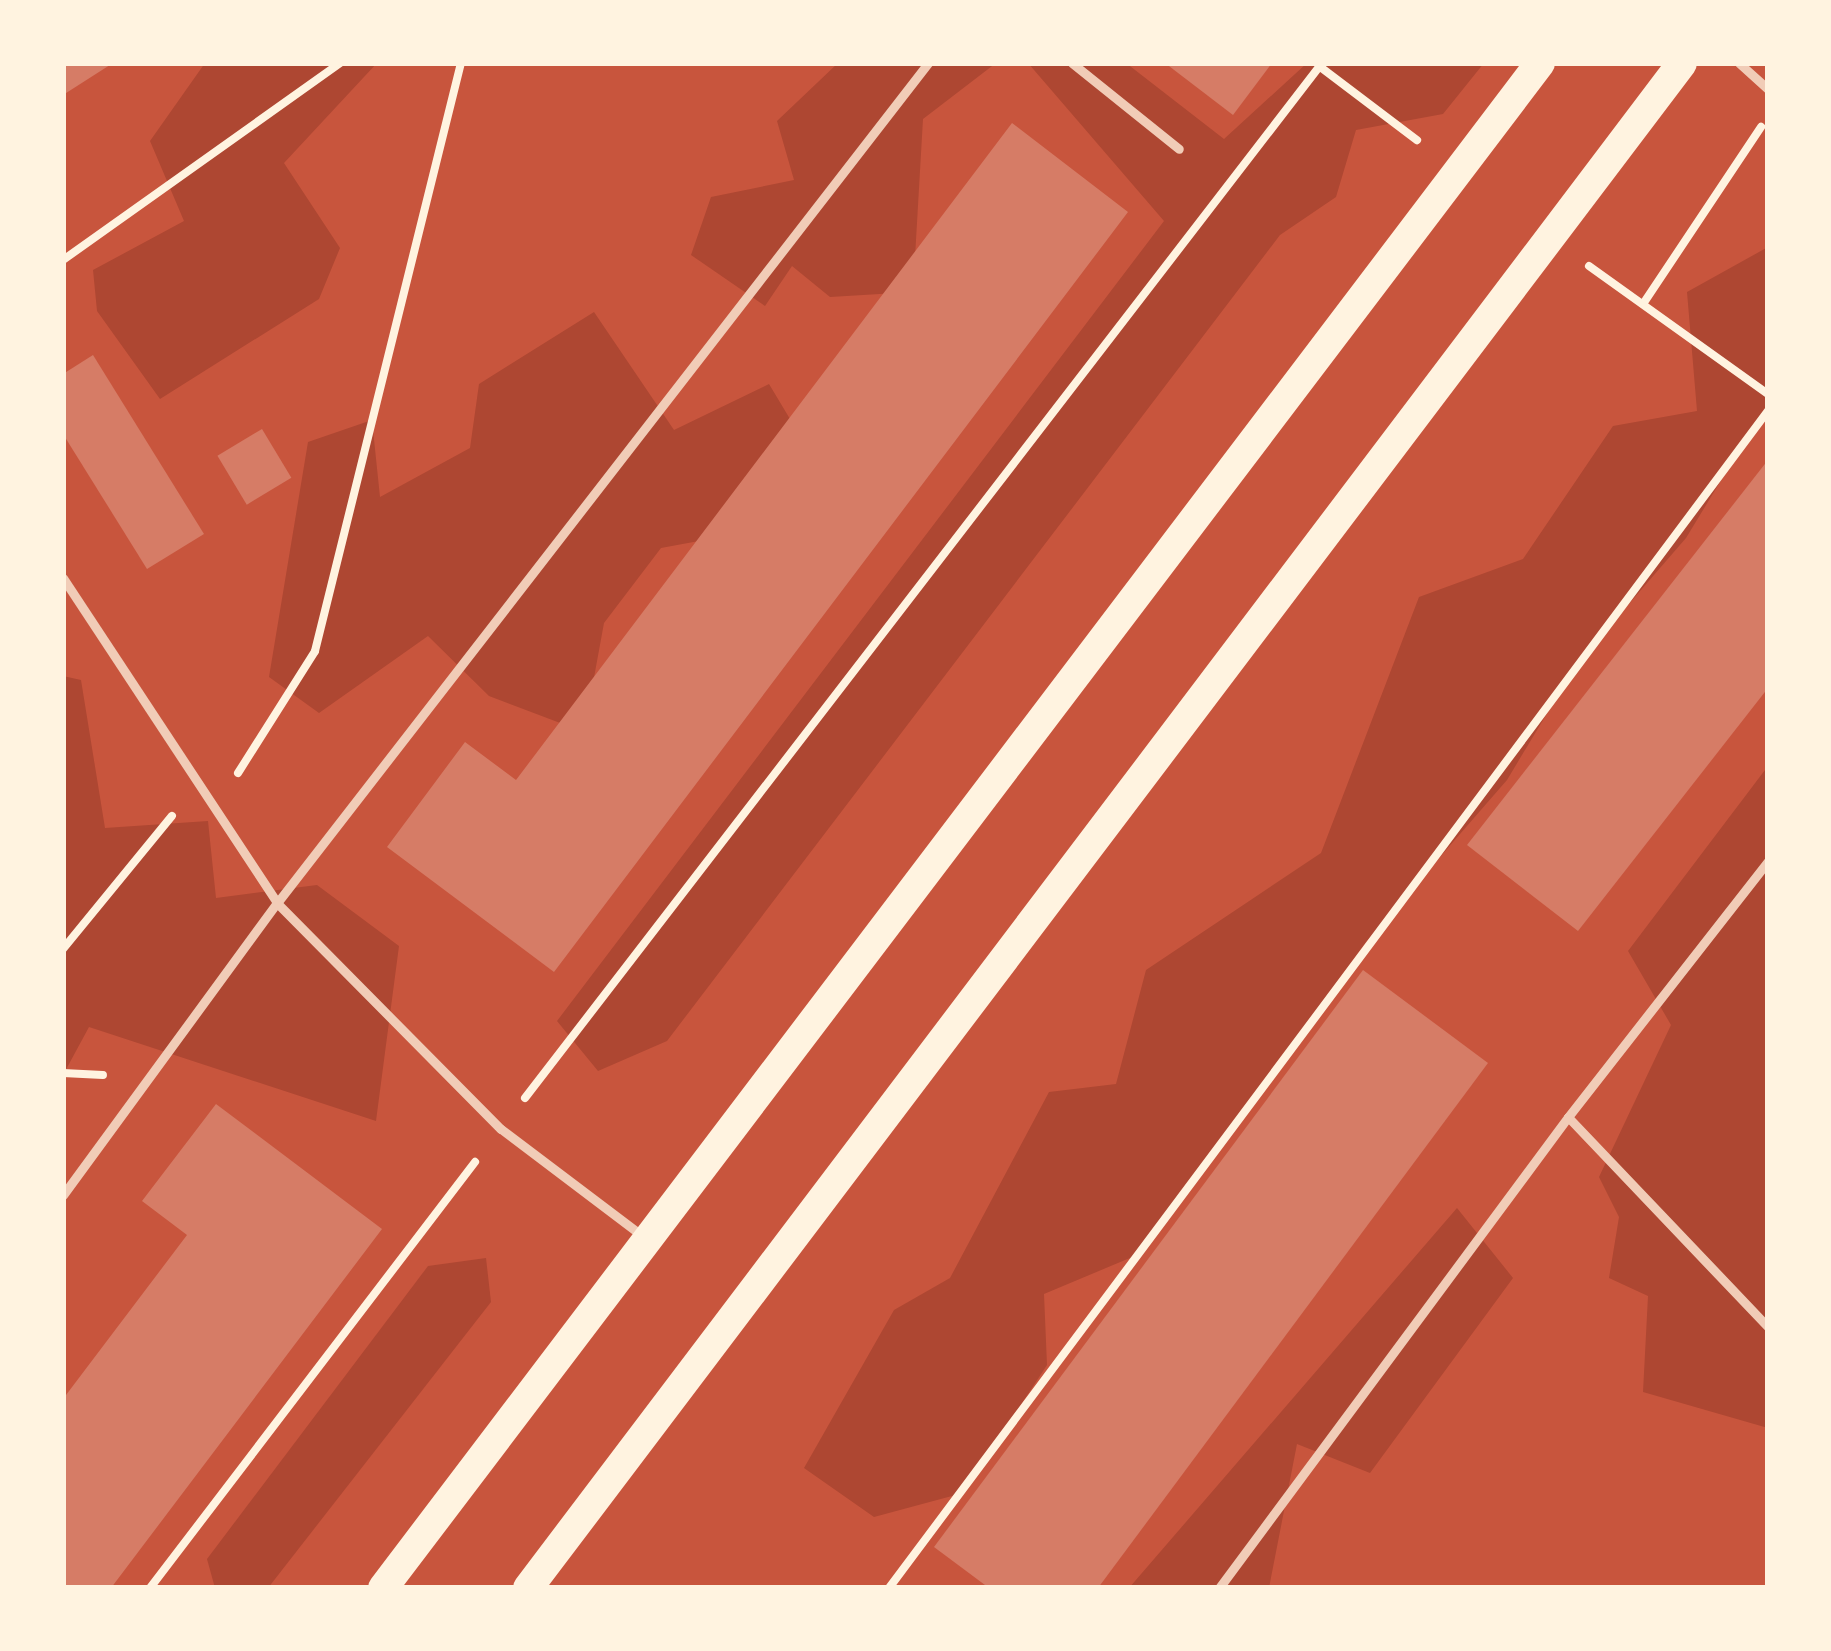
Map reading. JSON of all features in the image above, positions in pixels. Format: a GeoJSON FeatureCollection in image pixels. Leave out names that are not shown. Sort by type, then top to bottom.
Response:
{"type":"FeatureCollection","features":[{"type":"Feature","properties":{"kind":"main road"},"geometry":{"type":"LineString","coordinates":[[383,1588],[1540,63]]}},
{"type":"Feature","properties":{"kind":"main road"},"geometry":{"type":"LineString","coordinates":[[528,1588],[1682,63]]}},
{"type":"Feature","properties":{"kind":"lane"},"geometry":{"type":"LineString","coordinates":[[63,1196],[277,903],[928,63]]}},
{"type":"Feature","properties":{"kind":"lane"},"geometry":{"type":"LineString","coordinates":[[1072,63],[1179,149]]}},
{"type":"Feature","properties":{"kind":"lane"},"geometry":{"type":"LineString","coordinates":[[1739,63],[1768,89]]}},
{"type":"Feature","properties":{"kind":"lane"},"geometry":{"type":"LineString","coordinates":[[63,578],[277,903],[501,1129],[645,1238]]}},
{"type":"Feature","properties":{"kind":"lane"},"geometry":{"type":"LineString","coordinates":[[1219,1588],[1568,1117],[1768,861]]}},
{"type":"Feature","properties":{"kind":"lane"},"geometry":{"type":"LineString","coordinates":[[1568,1117],[1768,1328]]}},
{"type":"Feature","properties":{"kind":"path"},"geometry":{"type":"LineString","coordinates":[[63,260],[340,63]]}},
{"type":"Feature","properties":{"kind":"path"},"geometry":{"type":"LineString","coordinates":[[215,809],[315,650],[461,63]]}},
{"type":"Feature","properties":{"kind":"path"},"geometry":{"type":"LineString","coordinates":[[150,1588],[1322,63]]}},
{"type":"Feature","properties":{"kind":"path"},"geometry":{"type":"LineString","coordinates":[[1643,304],[1768,116]]}},
{"type":"Feature","properties":{"kind":"path"},"geometry":{"type":"LineString","coordinates":[[890,1588],[1768,411]]}},
{"type":"Feature","properties":{"kind":"path"},"geometry":{"type":"LineString","coordinates":[[63,949],[198,784]]}},
{"type":"Feature","properties":{"kind":"shaded area"},"geometry":{"type":"Polygon","coordinates":[[[205,63],[377,63],[284,163],[340,248],[319,299],[160,399],[97,311],[93,270],[184,221],[150,141],[205,63]]]}},
{"type":"Feature","properties":{"kind":"shaded area"},"geometry":{"type":"Polygon","coordinates":[[[838,63],[996,63],[923,119],[913,292],[830,297],[792,266],[765,306],[691,255],[711,197],[794,180],[777,121],[838,63]]]}},
{"type":"Feature","properties":{"kind":"shaded area"},"geometry":{"type":"Polygon","coordinates":[[[1028,63],[1126,63],[1224,139],[1307,63],[1484,63],[1443,114],[1356,130],[1336,197],[1280,235],[667,1041],[598,1071],[557,1021],[1164,221],[1028,63]]]}},
{"type":"Feature","properties":{"kind":"shaded area"},"geometry":{"type":"Polygon","coordinates":[[[1768,247],[1768,403],[1686,538],[1576,665],[1507,780],[1366,942],[1137,1255],[1044,1294],[1047,1365],[963,1493],[874,1517],[804,1468],[894,1310],[950,1278],[1049,1092],[1116,1084],[1146,970],[1321,853],[1419,597],[1523,559],[1613,426],[1697,411],[1687,292],[1768,247]]]}},
{"type":"Feature","properties":{"kind":"shaded area"},"geometry":{"type":"Polygon","coordinates":[[[594,312],[674,430],[769,384],[805,444],[715,538],[661,548],[604,623],[584,732],[489,696],[428,636],[319,713],[269,677],[308,442],[372,420],[380,497],[470,448],[479,384],[594,312]]]}},
{"type":"Feature","properties":{"kind":"shaded area"},"geometry":{"type":"Polygon","coordinates":[[[63,676],[81,680],[105,828],[208,821],[216,898],[317,885],[399,946],[376,1121],[89,1027],[63,1075],[63,676]]]}},
{"type":"Feature","properties":{"kind":"shaded area"},"geometry":{"type":"Polygon","coordinates":[[[1768,766],[1768,1428],[1643,1392],[1648,1296],[1609,1278],[1619,1217],[1599,1177],[1671,1025],[1628,951],[1768,766]]]}},
{"type":"Feature","properties":{"kind":"shaded area"},"geometry":{"type":"Polygon","coordinates":[[[1457,1208],[1513,1278],[1370,1473],[1297,1444],[1269,1588],[1129,1588],[1457,1208]]]}},
{"type":"Feature","properties":{"kind":"shaded area"},"geometry":{"type":"Polygon","coordinates":[[[486,1258],[491,1302],[268,1588],[215,1588],[207,1559],[428,1266],[486,1258]]]}},
{"type":"Feature","properties":{"kind":"building"},"geometry":{"type":"Polygon","coordinates":[[[63,63],[113,63],[63,95],[63,63]]]}},
{"type":"Feature","properties":{"kind":"building"},"geometry":{"type":"Polygon","coordinates":[[[1165,63],[1272,63],[1233,115],[1165,63]]]}},
{"type":"Feature","properties":{"kind":"building"},"geometry":{"type":"Polygon","coordinates":[[[1012,123],[1128,212],[554,972],[387,847],[465,742],[516,780],[1012,123]]]}},
{"type":"Feature","properties":{"kind":"building"},"geometry":{"type":"Polygon","coordinates":[[[93,355],[204,534],[147,569],[63,434],[63,374],[93,355]]]}},
{"type":"Feature","properties":{"kind":"building"},"geometry":{"type":"Polygon","coordinates":[[[262,429],[291,478],[247,505],[217,456],[262,429]]]}},
{"type":"Feature","properties":{"kind":"building"},"geometry":{"type":"Polygon","coordinates":[[[1768,460],[1768,688],[1578,931],[1467,845],[1768,460]]]}},
{"type":"Feature","properties":{"kind":"building"},"geometry":{"type":"Polygon","coordinates":[[[1363,970],[1488,1063],[1098,1588],[989,1588],[934,1547],[1363,970]]]}},
{"type":"Feature","properties":{"kind":"building"},"geometry":{"type":"Polygon","coordinates":[[[216,1104],[382,1229],[111,1588],[63,1588],[63,1399],[187,1235],[142,1201],[216,1104]]]}}]}
